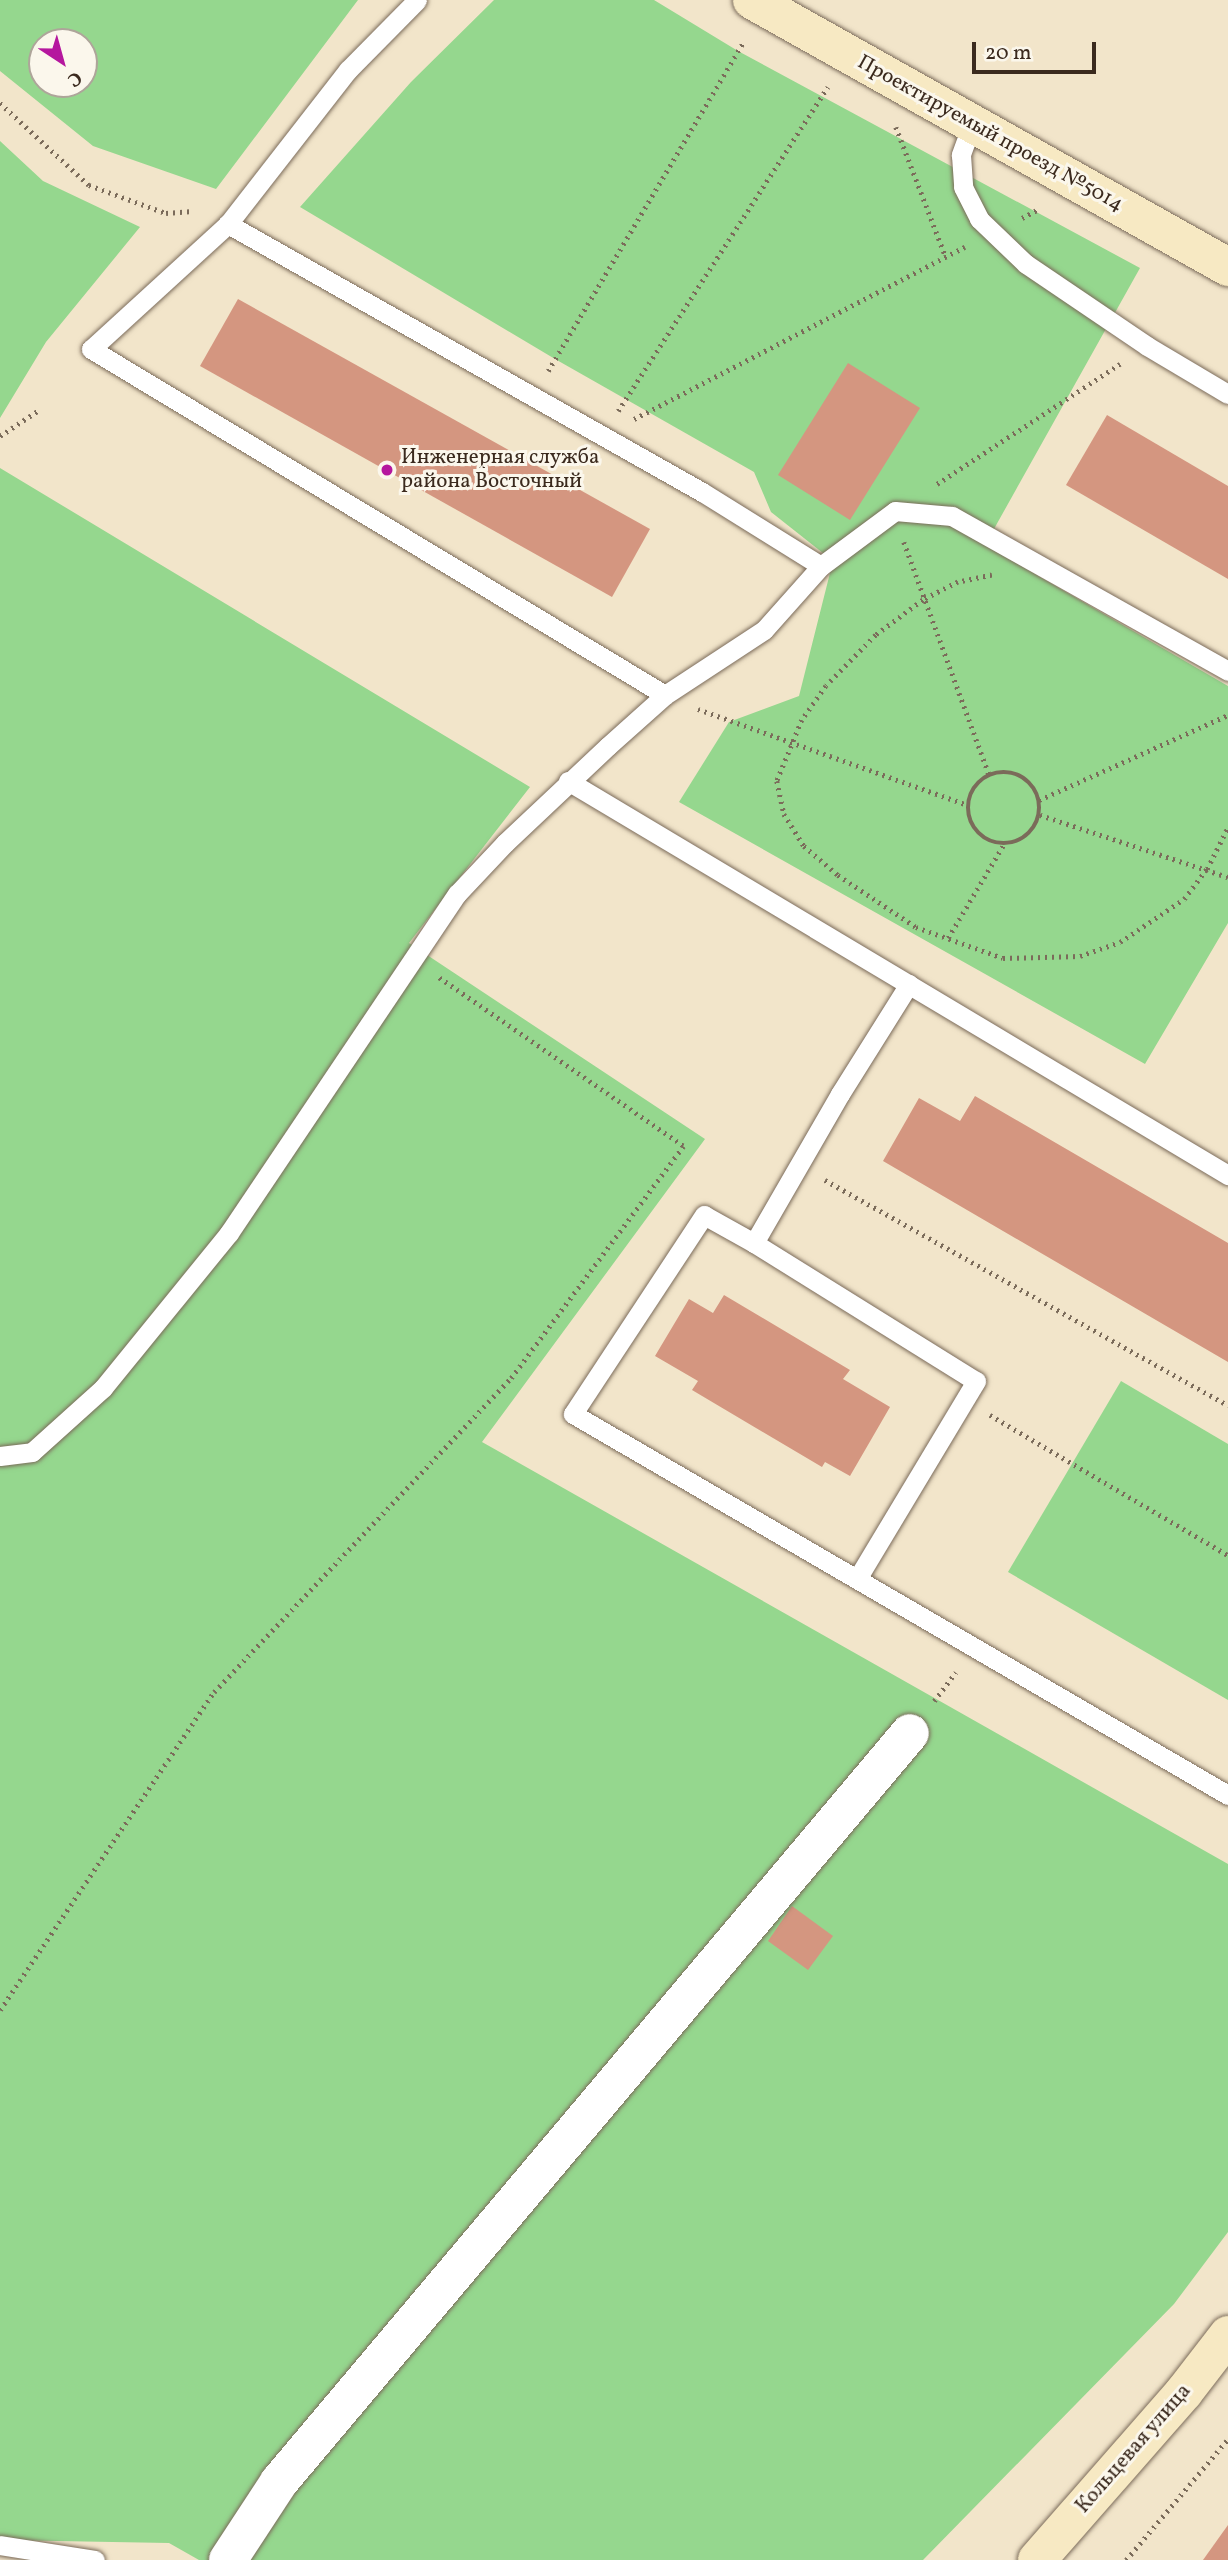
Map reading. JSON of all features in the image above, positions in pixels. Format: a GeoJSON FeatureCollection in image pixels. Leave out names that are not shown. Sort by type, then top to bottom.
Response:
{"type":"FeatureCollection","features":[{"type":"Feature","properties":{"kind":"street","name":"Проектируемый проезд №5014"},"geometry":{"type":"LineString","coordinates":[[761,2],[1228,267]]}},
{"type":"Feature","properties":{"kind":"street"},"geometry":{"type":"LineString","coordinates":[[228,2560],[279,2482],[910,1733]]}},
{"type":"Feature","properties":{"kind":"street","name":"Кольцевая улица"},"geometry":{"type":"LineString","coordinates":[[1037,2560],[1184,2392],[1228,2335]]}},
{"type":"Feature","properties":{"kind":"lane"},"geometry":{"type":"LineString","coordinates":[[417,0],[348,70],[234,216],[91,348],[665,695]]}},
{"type":"Feature","properties":{"kind":"lane"},"geometry":{"type":"LineString","coordinates":[[972,124],[961,155],[963,187],[979,219],[1026,264],[1147,346],[1228,394]]}},
{"type":"Feature","properties":{"kind":"lane"},"geometry":{"type":"LineString","coordinates":[[234,216],[821,566]]}},
{"type":"Feature","properties":{"kind":"lane"},"geometry":{"type":"LineString","coordinates":[[0,1455],[32,1452],[103,1388],[229,1233],[457,894],[568,781],[665,695],[764,631],[821,566],[895,512],[952,516],[1228,671]]}},
{"type":"Feature","properties":{"kind":"lane"},"geometry":{"type":"LineString","coordinates":[[568,781],[1228,1175]]}},
{"type":"Feature","properties":{"kind":"lane"},"geometry":{"type":"LineString","coordinates":[[754,1243],[909,984]]}},
{"type":"Feature","properties":{"kind":"lane"},"geometry":{"type":"LineString","coordinates":[[858,1579],[976,1381],[704,1214],[573,1414],[1228,1795]]}},
{"type":"Feature","properties":{"kind":"lane"},"geometry":{"type":"LineString","coordinates":[[0,2545],[96,2560]]}},
{"type":"Feature","properties":{"kind":"path"},"geometry":{"type":"LineString","coordinates":[[533,396],[761,2]]}},
{"type":"Feature","properties":{"kind":"path"},"geometry":{"type":"LineString","coordinates":[[602,436],[832,81]]}},
{"type":"Feature","properties":{"kind":"path"},"geometry":{"type":"LineString","coordinates":[[0,103],[89,185],[166,213],[234,216]]}},
{"type":"Feature","properties":{"kind":"path"},"geometry":{"type":"LineString","coordinates":[[892,116],[946,257]]}},
{"type":"Feature","properties":{"kind":"path"},"geometry":{"type":"LineString","coordinates":[[602,436],[1048,204]]}},
{"type":"Feature","properties":{"kind":"path"},"geometry":{"type":"LineString","coordinates":[[989,774],[923,600],[895,512],[1147,346]]}},
{"type":"Feature","properties":{"kind":"path"},"geometry":{"type":"LineString","coordinates":[[0,436],[39,410]]}},
{"type":"Feature","properties":{"kind":"path"},"geometry":{"type":"LineString","coordinates":[[996,574],[958,582],[923,600],[876,635],[827,686],[791,742],[777,781],[784,814],[804,846],[879,904],[916,927],[1003,958],[1080,956],[1121,942],[1184,899],[1207,869],[1228,827]]}},
{"type":"Feature","properties":{"kind":"path"},"geometry":{"type":"LineString","coordinates":[[665,695],[729,722],[967,805]]}},
{"type":"Feature","properties":{"kind":"path"},"geometry":{"type":"LineString","coordinates":[[1039,800],[1228,715]]}},
{"type":"Feature","properties":{"kind":"path"},"geometry":{"type":"LineString","coordinates":[[1009,772],[1033,787],[1039,800],[1040,815],[1026,837],[1004,845],[984,839],[971,825],[967,805],[974,787],[989,774],[1009,772]]}},
{"type":"Feature","properties":{"kind":"path"},"geometry":{"type":"LineString","coordinates":[[1040,815],[1228,877]]}},
{"type":"Feature","properties":{"kind":"path"},"geometry":{"type":"LineString","coordinates":[[948,938],[1004,845]]}},
{"type":"Feature","properties":{"kind":"path"},"geometry":{"type":"LineString","coordinates":[[0,2010],[214,1692],[511,1378],[683,1146],[412,960]]}},
{"type":"Feature","properties":{"kind":"path"},"geometry":{"type":"LineString","coordinates":[[798,1166],[1228,1405]]}},
{"type":"Feature","properties":{"kind":"path"},"geometry":{"type":"LineString","coordinates":[[965,1400],[1228,1555]]}},
{"type":"Feature","properties":{"kind":"path"},"geometry":{"type":"LineString","coordinates":[[910,1733],[974,1647]]}},
{"type":"Feature","properties":{"kind":"path"},"geometry":{"type":"LineString","coordinates":[[1126,2560],[1228,2439]]}},
{"type":"Feature","properties":{"kind":"green space"},"geometry":{"type":"Polygon","coordinates":[[[0,0],[358,0],[216,189],[93,146],[33,98],[98,98],[98,28],[28,28],[28,94],[0,71],[0,0]]]}},
{"type":"Feature","properties":{"kind":"green space"},"geometry":{"type":"Polygon","coordinates":[[[494,0],[654,0],[738,51],[1140,268],[985,545],[1228,686],[1228,923],[1145,1064],[679,802],[729,722],[799,696],[833,561],[771,512],[754,472],[555,359],[300,207],[411,82],[494,0]]]}},
{"type":"Feature","properties":{"kind":"green space"},"geometry":{"type":"Polygon","coordinates":[[[0,141],[43,181],[140,227],[46,342],[0,418],[0,141]]]}},
{"type":"Feature","properties":{"kind":"green space"},"geometry":{"type":"Polygon","coordinates":[[[0,468],[530,787],[409,943],[705,1139],[482,1442],[1228,1864],[1228,2232],[1174,2304],[923,2560],[199,2560],[169,2543],[0,2540],[0,468]]]}},
{"type":"Feature","properties":{"kind":"green space"},"geometry":{"type":"Polygon","coordinates":[[[1121,1381],[1228,1444],[1228,1700],[1008,1572],[1121,1381]]]}},
{"type":"Feature","properties":{"kind":"building"},"geometry":{"type":"Polygon","coordinates":[[[238,299],[650,529],[612,597],[200,366],[238,299]]]}},
{"type":"Feature","properties":{"kind":"building"},"geometry":{"type":"Polygon","coordinates":[[[848,363],[920,408],[850,520],[778,475],[848,363]]]}},
{"type":"Feature","properties":{"kind":"building"},"geometry":{"type":"Polygon","coordinates":[[[1107,415],[1228,486],[1228,579],[1066,485],[1107,415]]]}},
{"type":"Feature","properties":{"kind":"building"},"geometry":{"type":"Polygon","coordinates":[[[975,1096],[1228,1243],[1228,1362],[883,1161],[919,1098],[960,1121],[975,1096]]]}},
{"type":"Feature","properties":{"kind":"building"},"geometry":{"type":"Polygon","coordinates":[[[724,1295],[850,1370],[843,1379],[890,1407],[850,1476],[825,1462],[822,1467],[692,1390],[698,1381],[655,1356],[689,1299],[713,1313],[724,1295]]]}},
{"type":"Feature","properties":{"kind":"building"},"geometry":{"type":"Polygon","coordinates":[[[792,1906],[833,1936],[808,1970],[768,1941],[792,1906]]]}},
{"type":"Feature","properties":{"kind":"building"},"geometry":{"type":"Polygon","coordinates":[[[1228,2525],[1228,2560],[1203,2560],[1228,2525]]]}},
{"type":"Feature","properties":{"kind":"place","name":"Инженерная служба района Восточный"},"geometry":{"type":"Point","coordinates":[387,470]}}]}
